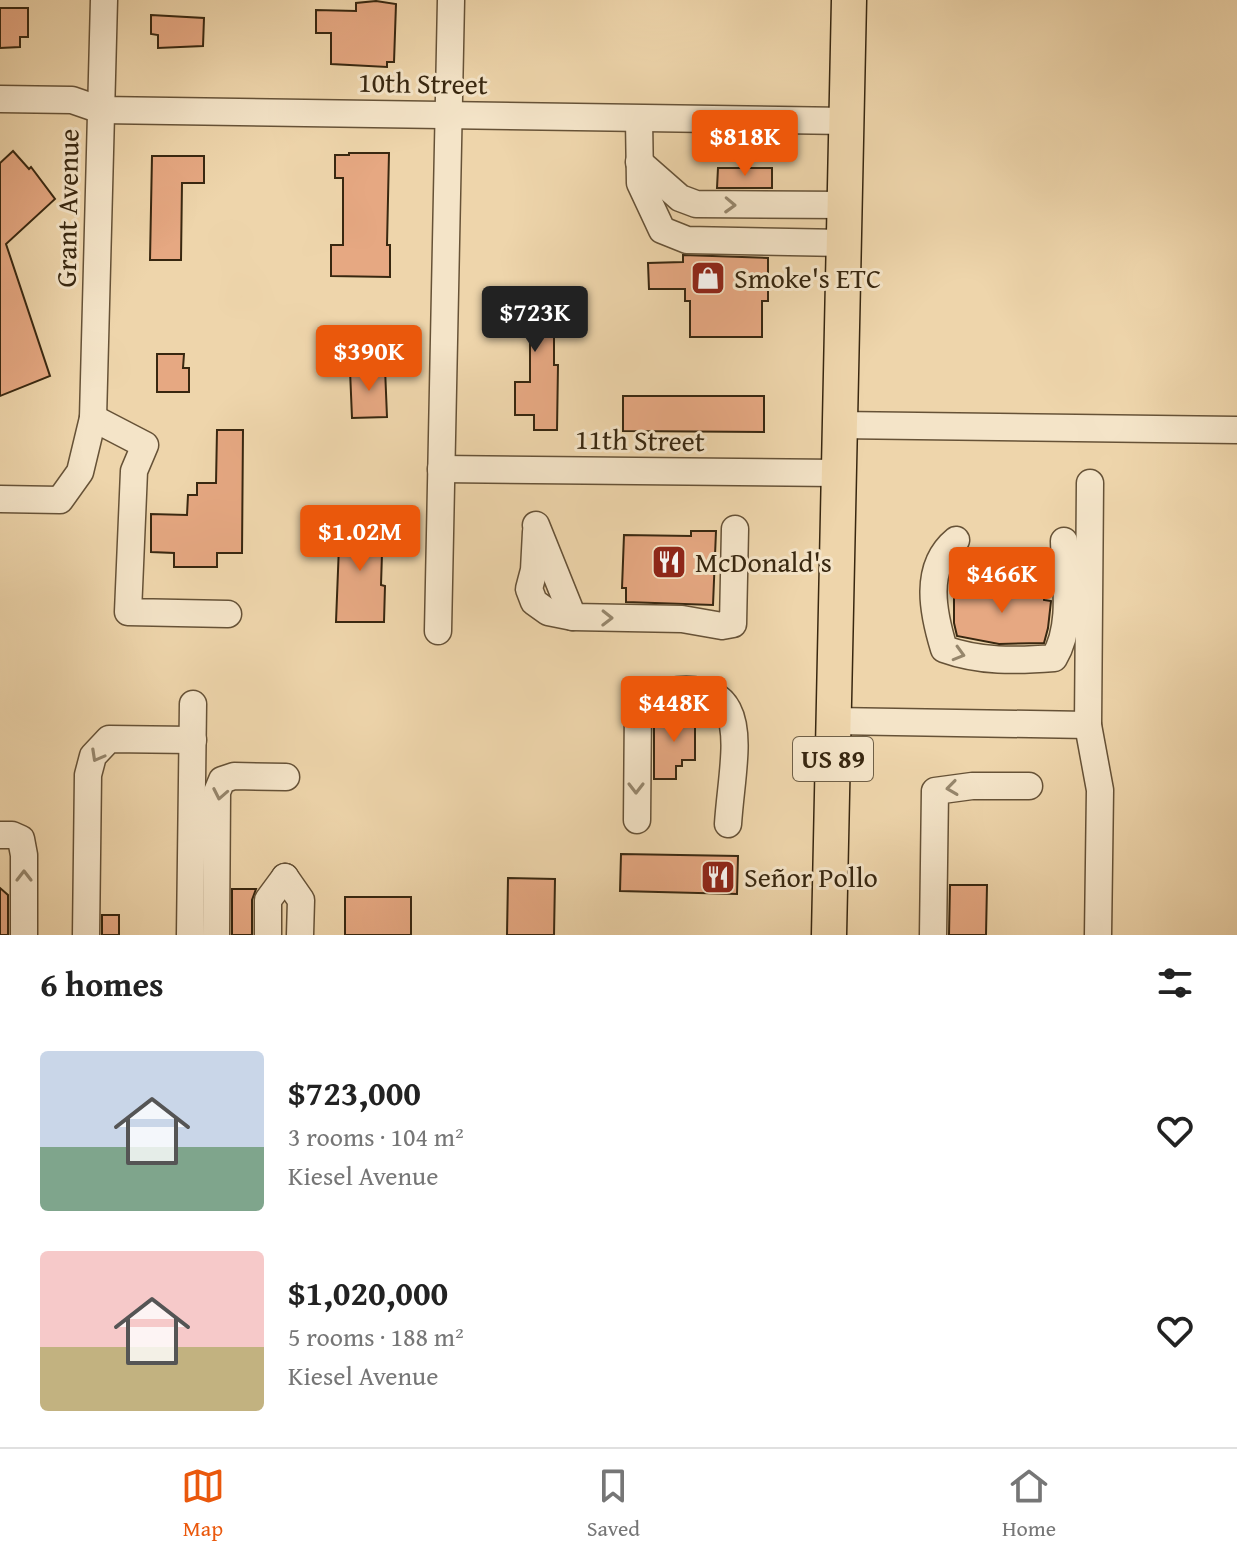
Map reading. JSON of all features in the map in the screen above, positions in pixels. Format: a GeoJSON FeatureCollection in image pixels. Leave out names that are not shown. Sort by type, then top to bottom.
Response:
{"type":"FeatureCollection","features":[{"type":"Feature","properties":{"kind":"main road","name":"US 89"},"geometry":{"type":"LineString","coordinates":[[829,935],[849,0]]}},
{"type":"Feature","properties":{"kind":"street","name":"Grant Avenue"},"geometry":{"type":"LineString","coordinates":[[0,499],[60,500],[80,472],[93,418],[104,0]]}},
{"type":"Feature","properties":{"kind":"street"},"geometry":{"type":"LineString","coordinates":[[438,631],[451,0]]}},
{"type":"Feature","properties":{"kind":"street","name":"10th Street"},"geometry":{"type":"LineString","coordinates":[[0,99],[72,100],[101,110],[847,121]]}},
{"type":"Feature","properties":{"kind":"street"},"geometry":{"type":"LineString","coordinates":[[639,119],[640,183],[662,230],[687,240],[844,243]]}},
{"type":"Feature","properties":{"kind":"street"},"geometry":{"type":"LineString","coordinates":[[639,162],[680,198],[696,204],[845,205]]}},
{"type":"Feature","properties":{"kind":"street"},"geometry":{"type":"LineString","coordinates":[[93,418],[145,445],[134,471],[128,612],[228,614]]}},
{"type":"Feature","properties":{"kind":"street"},"geometry":{"type":"LineString","coordinates":[[838,425],[1237,430]]}},
{"type":"Feature","properties":{"kind":"street","name":"11th Street"},"geometry":{"type":"LineString","coordinates":[[441,469],[838,473]]}},
{"type":"Feature","properties":{"kind":"street"},"geometry":{"type":"LineString","coordinates":[[1090,483],[1088,725],[1100,790],[1098,935]]}},
{"type":"Feature","properties":{"kind":"street"},"geometry":{"type":"LineString","coordinates":[[536,525],[573,617],[682,619],[722,626],[733,624],[735,529]]}},
{"type":"Feature","properties":{"kind":"street"},"geometry":{"type":"LineString","coordinates":[[956,540],[944,550],[934,576],[934,615],[944,649],[967,657],[1014,661],[1054,658],[1063,643],[1066,614],[1064,541]]}},
{"type":"Feature","properties":{"kind":"street"},"geometry":{"type":"LineString","coordinates":[[637,820],[638,707],[645,696],[685,690],[713,693],[730,708],[735,729],[728,824]]}},
{"type":"Feature","properties":{"kind":"street"},"geometry":{"type":"LineString","coordinates":[[190,935],[193,704]]}},
{"type":"Feature","properties":{"kind":"street"},"geometry":{"type":"LineString","coordinates":[[834,721],[1088,725]]}},
{"type":"Feature","properties":{"kind":"street"},"geometry":{"type":"LineString","coordinates":[[86,935],[88,775],[93,756],[109,739],[193,740]]}},
{"type":"Feature","properties":{"kind":"street"},"geometry":{"type":"LineString","coordinates":[[216,935],[217,792],[222,780],[234,776],[286,777]]}},
{"type":"Feature","properties":{"kind":"street"},"geometry":{"type":"LineString","coordinates":[[933,935],[935,791],[972,786],[1029,786]]}},
{"type":"Feature","properties":{"kind":"street"},"geometry":{"type":"LineString","coordinates":[[0,835],[21,839],[24,855],[24,935]]}},
{"type":"Feature","properties":{"kind":"street"},"geometry":{"type":"LineString","coordinates":[[268,935],[268,900],[285,877]]}},
{"type":"Feature","properties":{"kind":"street"},"geometry":{"type":"LineString","coordinates":[[284,935],[285,877]]}},
{"type":"Feature","properties":{"kind":"street"},"geometry":{"type":"LineString","coordinates":[[285,877],[301,900],[300,935]]}},
{"type":"Feature","properties":{"kind":"building"},"geometry":{"type":"Polygon","coordinates":[[[376,1],[396,4],[394,62],[387,62],[387,67],[331,64],[331,33],[316,33],[316,10],[356,11],[356,3],[376,1]]]}},
{"type":"Feature","properties":{"kind":"building"},"geometry":{"type":"Polygon","coordinates":[[[0,8],[28,8],[28,37],[20,37],[20,47],[0,48],[0,8]]]}},
{"type":"Feature","properties":{"kind":"building"},"geometry":{"type":"Polygon","coordinates":[[[151,15],[204,18],[203,46],[158,48],[158,35],[151,34],[151,15]]]}},
{"type":"Feature","properties":{"kind":"building"},"geometry":{"type":"Polygon","coordinates":[[[13,151],[29,169],[31,167],[55,199],[6,244],[50,376],[0,396],[0,163],[13,151]]]}},
{"type":"Feature","properties":{"kind":"building"},"geometry":{"type":"Polygon","coordinates":[[[389,153],[387,245],[390,245],[390,277],[331,276],[331,245],[343,245],[343,178],[335,178],[335,155],[389,153]]]}},
{"type":"Feature","properties":{"kind":"building"},"geometry":{"type":"Polygon","coordinates":[[[152,156],[204,156],[204,183],[182,183],[181,260],[150,260],[152,156]]]}},
{"type":"Feature","properties":{"kind":"building"},"geometry":{"type":"Polygon","coordinates":[[[718,168],[772,168],[772,188],[717,188],[718,168]]]}},
{"type":"Feature","properties":{"kind":"building","name":"Smoke's ETC"},"geometry":{"type":"Polygon","coordinates":[[[683,255],[768,258],[768,301],[762,301],[762,337],[690,337],[690,301],[685,301],[685,289],[649,289],[648,263],[683,262],[683,255]]]}},
{"type":"Feature","properties":{"kind":"building"},"geometry":{"type":"Polygon","coordinates":[[[503,287],[540,287],[540,300],[554,300],[554,365],[558,365],[557,430],[534,430],[534,415],[515,415],[515,382],[530,382],[530,331],[503,331],[503,287]]]}},
{"type":"Feature","properties":{"kind":"building"},"geometry":{"type":"Polygon","coordinates":[[[157,354],[184,354],[183,368],[189,368],[189,392],[157,392],[157,354]]]}},
{"type":"Feature","properties":{"kind":"building"},"geometry":{"type":"Polygon","coordinates":[[[385,368],[387,417],[352,418],[350,370],[385,368]]]}},
{"type":"Feature","properties":{"kind":"building"},"geometry":{"type":"Polygon","coordinates":[[[623,396],[764,396],[764,432],[623,431],[623,396]]]}},
{"type":"Feature","properties":{"kind":"building"},"geometry":{"type":"Polygon","coordinates":[[[217,430],[243,430],[242,553],[217,553],[217,567],[174,567],[174,553],[151,552],[151,514],[187,515],[188,495],[197,495],[197,483],[216,483],[217,430]]]}},
{"type":"Feature","properties":{"kind":"building"},"geometry":{"type":"Polygon","coordinates":[[[340,520],[383,522],[381,585],[385,586],[384,622],[336,622],[340,520]]]}},
{"type":"Feature","properties":{"kind":"building","name":"McDonald's"},"geometry":{"type":"Polygon","coordinates":[[[691,531],[716,531],[713,605],[626,602],[626,588],[622,588],[624,535],[691,536],[691,531]]]}},
{"type":"Feature","properties":{"kind":"building"},"geometry":{"type":"Polygon","coordinates":[[[954,587],[1044,588],[1044,600],[1051,601],[1044,643],[999,644],[957,636],[954,587]]]}},
{"type":"Feature","properties":{"kind":"building"},"geometry":{"type":"Polygon","coordinates":[[[677,707],[695,707],[695,760],[682,760],[682,766],[676,766],[676,779],[654,779],[654,723],[677,723],[677,707]]]}},
{"type":"Feature","properties":{"kind":"building"},"geometry":{"type":"Polygon","coordinates":[[[621,854],[738,856],[737,894],[620,891],[621,854]]]}},
{"type":"Feature","properties":{"kind":"building"},"geometry":{"type":"Polygon","coordinates":[[[508,878],[555,879],[554,935],[507,935],[508,878]]]}},
{"type":"Feature","properties":{"kind":"building"},"geometry":{"type":"Polygon","coordinates":[[[950,885],[987,885],[986,935],[949,935],[950,885]]]}},
{"type":"Feature","properties":{"kind":"building"},"geometry":{"type":"Polygon","coordinates":[[[0,888],[8,895],[8,935],[0,935],[0,888]]]}},
{"type":"Feature","properties":{"kind":"building"},"geometry":{"type":"Polygon","coordinates":[[[232,889],[256,889],[252,900],[252,935],[232,935],[232,889]]]}},
{"type":"Feature","properties":{"kind":"building"},"geometry":{"type":"Polygon","coordinates":[[[345,897],[411,897],[411,935],[345,935],[345,897]]]}},
{"type":"Feature","properties":{"kind":"building"},"geometry":{"type":"Polygon","coordinates":[[[102,915],[119,915],[119,935],[102,935],[102,915]]]}},
{"type":"Feature","properties":{"kind":"place","name":"Smoke's ETC"},"geometry":{"type":"Point","coordinates":[708,278]}},
{"type":"Feature","properties":{"kind":"place","name":"McDonald's"},"geometry":{"type":"Point","coordinates":[669,562]}},
{"type":"Feature","properties":{"kind":"place","name":"Señor Pollo"},"geometry":{"type":"Point","coordinates":[718,877]}}]}
